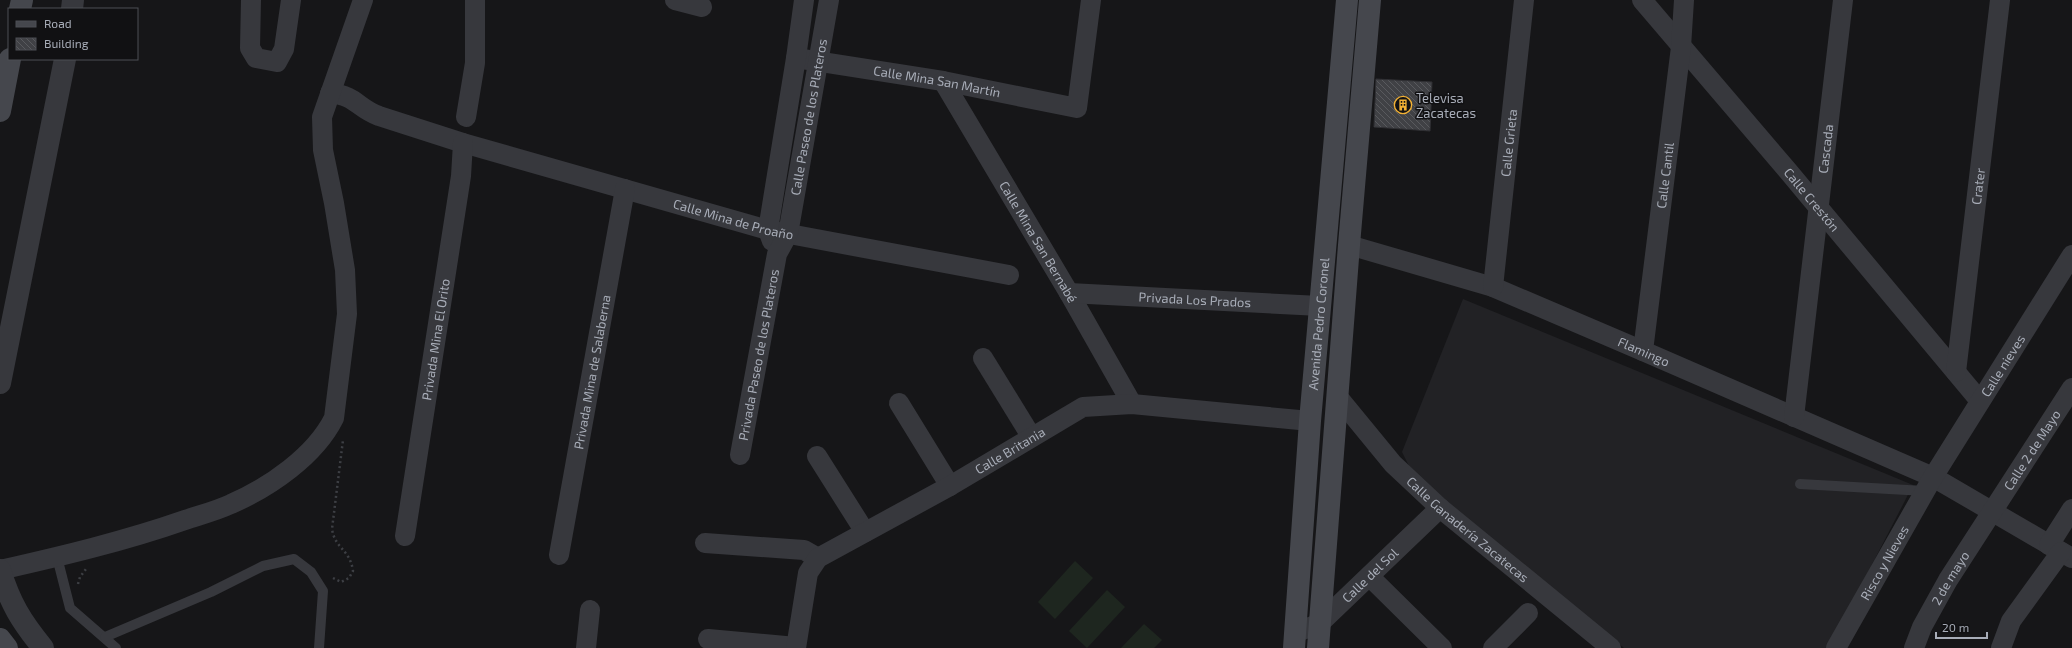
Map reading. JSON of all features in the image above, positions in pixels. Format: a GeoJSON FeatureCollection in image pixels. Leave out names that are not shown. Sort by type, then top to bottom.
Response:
{"type":"FeatureCollection","features":[{"type":"Feature","properties":{"kind":"main road","name":"Avenida Pedro Coronel"},"geometry":{"type":"LineString","coordinates":[[1294,641],[1310,421],[1347,0]]}},
{"type":"Feature","properties":{"kind":"main road","name":"Avenida Pedro Coronel"},"geometry":{"type":"LineString","coordinates":[[1318,648],[1328,507],[1338,397],[1348,245],[1370,0]]}},
{"type":"Feature","properties":{"kind":"main road"},"geometry":{"type":"LineString","coordinates":[[0,111],[10,60]]}},
{"type":"Feature","properties":{"kind":"main road"},"geometry":{"type":"LineString","coordinates":[[1336,122],[1359,124]]}},
{"type":"Feature","properties":{"kind":"main road"},"geometry":{"type":"LineString","coordinates":[[0,640],[7,648]]}},
{"type":"Feature","properties":{"kind":"street"},"geometry":{"type":"LineString","coordinates":[[251,0],[250,48],[256,58],[277,62],[284,49],[291,0]]}},
{"type":"Feature","properties":{"kind":"street"},"geometry":{"type":"LineString","coordinates":[[43,648],[20,617],[8,596],[0,570],[149,533],[231,504],[259,490],[290,468],[317,444],[328,430],[334,418],[347,314],[345,270],[334,203],[323,150],[322,117],[363,0]]}},
{"type":"Feature","properties":{"kind":"street"},"geometry":{"type":"LineString","coordinates":[[466,117],[475,63],[475,0]]}},
{"type":"Feature","properties":{"kind":"street"},"geometry":{"type":"LineString","coordinates":[[675,0],[702,7]]}},
{"type":"Feature","properties":{"kind":"street","name":"Calle Paseo de los Plateros"},"geometry":{"type":"LineString","coordinates":[[768,230],[804,0]]}},
{"type":"Feature","properties":{"kind":"street","name":"Calle Paseo de los Plateros"},"geometry":{"type":"LineString","coordinates":[[788,234],[829,0]]}},
{"type":"Feature","properties":{"kind":"street","name":"Calle Mina San Martín"},"geometry":{"type":"LineString","coordinates":[[796,58],[819,60],[943,81],[1077,108],[1091,0]]}},
{"type":"Feature","properties":{"kind":"street","name":"Calle Grieta"},"geometry":{"type":"LineString","coordinates":[[1493,287],[1524,0]]}},
{"type":"Feature","properties":{"kind":"street","name":"Calle Crestón"},"geometry":{"type":"LineString","coordinates":[[1642,0],[1820,209],[1980,401]]}},
{"type":"Feature","properties":{"kind":"street","name":"Calle Cantil"},"geometry":{"type":"LineString","coordinates":[[1643,352],[1681,47],[1684,0]]}},
{"type":"Feature","properties":{"kind":"street","name":"Cascada"},"geometry":{"type":"LineString","coordinates":[[1794,417],[1820,209],[1843,0]]}},
{"type":"Feature","properties":{"kind":"street","name":"Crater"},"geometry":{"type":"LineString","coordinates":[[1956,372],[2000,0]]}},
{"type":"Feature","properties":{"kind":"street"},"geometry":{"type":"LineString","coordinates":[[0,383],[65,60]]}},
{"type":"Feature","properties":{"kind":"street","name":"Calle Mina San Bernabé"},"geometry":{"type":"LineString","coordinates":[[943,81],[1069,293],[1132,404]]}},
{"type":"Feature","properties":{"kind":"street","name":"Calle Mina de Proaño"},"geometry":{"type":"LineString","coordinates":[[330,93],[342,94],[354,99],[368,112],[373,114],[463,143],[768,230],[1009,274]]}},
{"type":"Feature","properties":{"kind":"street","name":"Privada Mina El Orito"},"geometry":{"type":"LineString","coordinates":[[405,536],[461,176],[463,143]]}},
{"type":"Feature","properties":{"kind":"street","name":"Privada Mina de Salaberna"},"geometry":{"type":"LineString","coordinates":[[559,555],[625,190]]}},
{"type":"Feature","properties":{"kind":"street","name":"Privada Paseo de los Plateros"},"geometry":{"type":"LineString","coordinates":[[768,230],[777,254]]}},
{"type":"Feature","properties":{"kind":"street","name":"Privada Paseo de los Plateros"},"geometry":{"type":"LineString","coordinates":[[740,455],[777,254],[788,234]]}},
{"type":"Feature","properties":{"kind":"street","name":"Flamingo"},"geometry":{"type":"LineString","coordinates":[[1348,245],[1493,287],[1794,417],[1929,484],[1992,512],[2061,552]]}},
{"type":"Feature","properties":{"kind":"street","name":"Calle nieves"},"geometry":{"type":"LineString","coordinates":[[1929,484],[2072,255]]}},
{"type":"Feature","properties":{"kind":"street","name":"Privada Los Prados"},"geometry":{"type":"LineString","coordinates":[[1069,293],[1320,306]]}},
{"type":"Feature","properties":{"kind":"street"},"geometry":{"type":"LineString","coordinates":[[983,358],[1031,436]]}},
{"type":"Feature","properties":{"kind":"street","name":"Calle 2 de Mayo"},"geometry":{"type":"LineString","coordinates":[[1992,512],[2072,388]]}},
{"type":"Feature","properties":{"kind":"street","name":"Calle Ganadería Zacatecas"},"geometry":{"type":"LineString","coordinates":[[1338,397],[1393,464],[1440,508],[1611,648]]}},
{"type":"Feature","properties":{"kind":"street"},"geometry":{"type":"LineString","coordinates":[[899,404],[950,486]]}},
{"type":"Feature","properties":{"kind":"street","name":"Calle Britania"},"geometry":{"type":"LineString","coordinates":[[796,647],[808,573],[818,558],[950,486],[1031,436],[1083,407],[1132,404],[1310,421]]}},
{"type":"Feature","properties":{"kind":"street"},"geometry":{"type":"LineString","coordinates":[[817,456],[865,532]]}},
{"type":"Feature","properties":{"kind":"street","name":"Risco y Nieves"},"geometry":{"type":"LineString","coordinates":[[1836,648],[1929,484]]}},
{"type":"Feature","properties":{"kind":"street","name":"Calle del Sol"},"geometry":{"type":"LineString","coordinates":[[1294,641],[1320,623],[1370,577],[1440,508]]}},
{"type":"Feature","properties":{"kind":"street"},"geometry":{"type":"LineString","coordinates":[[2001,648],[2011,621],[2061,552],[2072,509]]}},
{"type":"Feature","properties":{"kind":"street","name":"2 de mayo"},"geometry":{"type":"LineString","coordinates":[[1914,648],[1922,627],[1948,580],[1992,512]]}},
{"type":"Feature","properties":{"kind":"street"},"geometry":{"type":"LineString","coordinates":[[705,543],[804,550],[818,558]]}},
{"type":"Feature","properties":{"kind":"street"},"geometry":{"type":"LineString","coordinates":[[1370,577],[1442,648]]}},
{"type":"Feature","properties":{"kind":"street"},"geometry":{"type":"LineString","coordinates":[[586,648],[590,610]]}},
{"type":"Feature","properties":{"kind":"street"},"geometry":{"type":"LineString","coordinates":[[1493,648],[1528,613]]}},
{"type":"Feature","properties":{"kind":"street"},"geometry":{"type":"LineString","coordinates":[[708,639],[796,647]]}},
{"type":"Feature","properties":{"kind":"lane"},"geometry":{"type":"LineString","coordinates":[[1800,484],[1929,484]]}},
{"type":"Feature","properties":{"kind":"lane"},"geometry":{"type":"LineString","coordinates":[[57,557],[70,608],[116,648]]}},
{"type":"Feature","properties":{"kind":"lane"},"geometry":{"type":"LineString","coordinates":[[105,637],[211,592],[263,566],[294,559],[311,572],[323,591],[319,648]]}},
{"type":"Feature","properties":{"kind":"path"},"geometry":{"type":"LineString","coordinates":[[328,430],[339,435],[343,440],[332,529],[334,539],[350,556],[354,571],[349,578],[341,582],[334,580],[331,575]]}},
{"type":"Feature","properties":{"kind":"path"},"geometry":{"type":"LineString","coordinates":[[77,590],[80,577],[89,566]]}},
{"type":"Feature","properties":{"kind":"shaded area"},"geometry":{"type":"Polygon","coordinates":[[[1463,299],[1913,485],[1829,648],[1624,648],[1413,474],[1402,452],[1463,299]]]}},
{"type":"Feature","properties":{"kind":"shaded area"},"geometry":{"type":"Polygon","coordinates":[[[1075,561],[1093,578],[1055,619],[1038,602],[1075,561]]]}},
{"type":"Feature","properties":{"kind":"shaded area"},"geometry":{"type":"Polygon","coordinates":[[[1107,590],[1125,607],[1087,648],[1069,631],[1107,590]]]}},
{"type":"Feature","properties":{"kind":"shaded area"},"geometry":{"type":"Polygon","coordinates":[[[1144,624],[1162,640],[1154,648],[1121,648],[1144,624]]]}},
{"type":"Feature","properties":{"kind":"building","name":"Televisa Zacatecas"},"geometry":{"type":"Polygon","coordinates":[[[1376,79],[1432,82],[1430,131],[1374,127],[1376,79]]]}},
{"type":"Feature","properties":{"kind":"place","name":"Televisa Zacatecas"},"geometry":{"type":"Point","coordinates":[1403,105]}}]}
